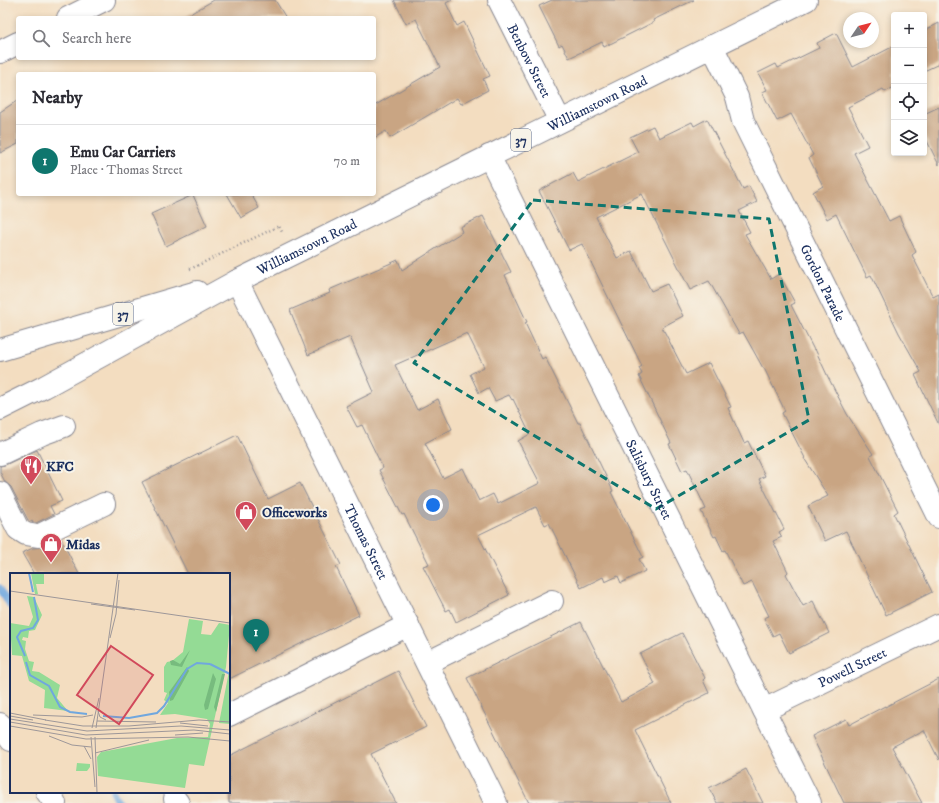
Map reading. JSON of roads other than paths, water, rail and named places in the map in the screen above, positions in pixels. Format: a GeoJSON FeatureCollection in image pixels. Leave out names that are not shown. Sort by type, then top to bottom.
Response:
{"type":"FeatureCollection","features":[{"type":"Feature","properties":{"kind":"main road"},"geometry":{"type":"LineString","coordinates":[[72,16],[104,0]]}},
{"type":"Feature","properties":{"kind":"main road","name":"Benbow Street"},"geometry":{"type":"LineString","coordinates":[[499,0],[560,121]]}},
{"type":"Feature","properties":{"kind":"main road","name":"Williamstown Road"},"geometry":{"type":"LineString","coordinates":[[0,408],[50,383],[237,280],[806,0]]}},
{"type":"Feature","properties":{"kind":"main road"},"geometry":{"type":"LineString","coordinates":[[0,52],[16,44]]}},
{"type":"Feature","properties":{"kind":"main road","name":"Gordon Parade"},"geometry":{"type":"LineString","coordinates":[[712,46],[737,97],[743,121],[939,518]]}},
{"type":"Feature","properties":{"kind":"main road","name":"Salisbury Street"},"geometry":{"type":"LineString","coordinates":[[489,156],[810,803]]}},
{"type":"Feature","properties":{"kind":"main road","name":"Williamstown Road"},"geometry":{"type":"LineString","coordinates":[[0,350],[237,280]]}},
{"type":"Feature","properties":{"kind":"main road","name":"Thomas Street"},"geometry":{"type":"LineString","coordinates":[[237,280],[495,803]]}},
{"type":"Feature","properties":{"kind":"main road"},"geometry":{"type":"LineString","coordinates":[[0,454],[42,434],[64,426]]}},
{"type":"Feature","properties":{"kind":"main road"},"geometry":{"type":"LineString","coordinates":[[0,493],[18,529],[26,534],[38,536],[104,504]]}},
{"type":"Feature","properties":{"kind":"main road"},"geometry":{"type":"LineString","coordinates":[[427,663],[552,601]]}},
{"type":"Feature","properties":{"kind":"main road"},"geometry":{"type":"LineString","coordinates":[[230,715],[408,625]]}},
{"type":"Feature","properties":{"kind":"main road","name":"Powell Street"},"geometry":{"type":"LineString","coordinates":[[764,710],[939,625]]}},
{"type":"Feature","properties":{"kind":"main road"},"geometry":{"type":"LineString","coordinates":[[0,724],[10,739]]}},
{"type":"Feature","properties":{"kind":"main road"},"geometry":{"type":"LineString","coordinates":[[48,793],[55,803]]}},
{"type":"Feature","properties":{"kind":"waterway"},"geometry":{"type":"LineString","coordinates":[[0,588],[10,605]]}},
{"type":"Feature","properties":{"kind":"waterway"},"geometry":{"type":"LineString","coordinates":[[114,793],[119,803]]}},
{"type":"Feature","properties":{"kind":"place","name":"KFC"},"geometry":{"type":"Point","coordinates":[31,486]}},
{"type":"Feature","properties":{"kind":"place","name":"Officeworks"},"geometry":{"type":"Point","coordinates":[246,532]}},
{"type":"Feature","properties":{"kind":"place","name":"Midas"},"geometry":{"type":"Point","coordinates":[51,564]}},
{"type":"Feature","properties":{"kind":"place","name":"Emu Car Carriers"},"geometry":{"type":"Point","coordinates":[256,652]}}]}
